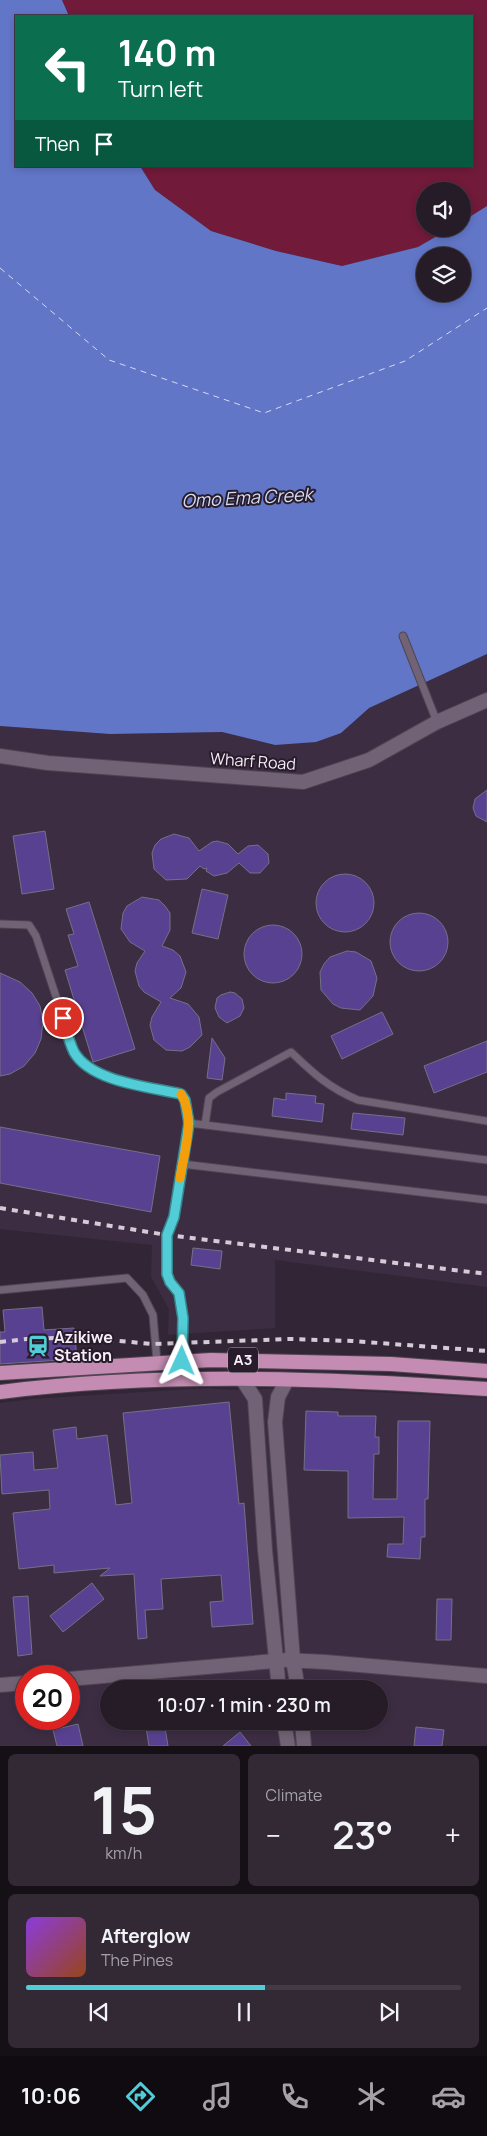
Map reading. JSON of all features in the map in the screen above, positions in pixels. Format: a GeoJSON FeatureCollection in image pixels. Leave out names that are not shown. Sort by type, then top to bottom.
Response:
{"type":"FeatureCollection","features":[{"type":"Feature","properties":{"kind":"highway","name":"A3"},"geometry":{"type":"LineString","coordinates":[[0,1373],[157,1362],[259,1360],[391,1364],[487,1371]]}},
{"type":"Feature","properties":{"kind":"highway","name":"A3"},"geometry":{"type":"LineString","coordinates":[[0,1392],[50,1386],[242,1379],[359,1380],[487,1388]]}},
{"type":"Feature","properties":{"kind":"street","name":"Wharf Road"},"geometry":{"type":"LineString","coordinates":[[0,756],[48,763],[303,782],[369,760],[437,722],[487,700]]}},
{"type":"Feature","properties":{"kind":"street"},"geometry":{"type":"LineString","coordinates":[[242,1379],[255,1399],[265,1550],[278,1680]]}},
{"type":"Feature","properties":{"kind":"street"},"geometry":{"type":"LineString","coordinates":[[287,1380],[278,1397],[275,1422],[293,1660],[296,1680]]}},
{"type":"Feature","properties":{"kind":"street"},"geometry":{"type":"LineString","coordinates":[[80,1678],[293,1660],[487,1676]]}},
{"type":"Feature","properties":{"kind":"street"},"geometry":{"type":"LineString","coordinates":[[0,1685],[15,1684]]}},
{"type":"Feature","properties":{"kind":"street"},"geometry":{"type":"LineString","coordinates":[[285,1730],[288,1746]]}},
{"type":"Feature","properties":{"kind":"street"},"geometry":{"type":"LineString","coordinates":[[303,1730],[304,1746]]}},
{"type":"Feature","properties":{"kind":"lane"},"geometry":{"type":"LineString","coordinates":[[403,636],[437,722]]}},
{"type":"Feature","properties":{"kind":"lane"},"geometry":{"type":"LineString","coordinates":[[0,924],[29,925],[33,930],[74,1051],[82,1062],[92,1070],[113,1078],[181,1094],[185,1100],[189,1123],[174,1217],[167,1235],[167,1274],[170,1282],[179,1293],[183,1318],[182,1361]]}},
{"type":"Feature","properties":{"kind":"lane"},"geometry":{"type":"LineString","coordinates":[[205,1125],[210,1098],[217,1092],[291,1052],[320,1080],[358,1100],[487,1121]]}},
{"type":"Feature","properties":{"kind":"lane"},"geometry":{"type":"LineString","coordinates":[[189,1123],[487,1160]]}},
{"type":"Feature","properties":{"kind":"lane"},"geometry":{"type":"LineString","coordinates":[[182,1164],[487,1200]]}},
{"type":"Feature","properties":{"kind":"lane"},"geometry":{"type":"LineString","coordinates":[[0,1290],[127,1278],[143,1295],[153,1315],[157,1362]]}},
{"type":"Feature","properties":{"kind":"shaded area"},"geometry":{"type":"Polygon","coordinates":[[[62,0],[487,0],[487,206],[471,216],[471,182],[416,182],[416,237],[435,237],[418,247],[342,266],[276,251],[211,231],[155,190],[141,167],[473,167],[473,15],[69,15],[62,0]]]}},
{"type":"Feature","properties":{"kind":"shaded area"},"geometry":{"type":"Polygon","coordinates":[[[487,654],[487,1287],[275,1260],[275,1328],[168,1335],[169,1309],[151,1277],[152,1245],[0,1229],[0,726],[110,734],[222,732],[275,745],[341,733],[368,708],[487,654]]]}},
{"type":"Feature","properties":{"kind":"shaded area"},"geometry":{"type":"Polygon","coordinates":[[[207,1388],[230,1390],[299,1388],[487,1398],[487,1746],[0,1746],[0,1403],[32,1399],[207,1388]]]}},
{"type":"Feature","properties":{"kind":"water","name":"Omo Ema Creek"},"geometry":{"type":"Polygon","coordinates":[[[0,0],[62,0],[69,15],[15,15],[15,167],[141,167],[155,190],[211,231],[276,251],[342,266],[416,248],[416,302],[471,302],[471,247],[418,247],[435,237],[471,237],[471,216],[487,206],[487,654],[369,708],[341,733],[316,742],[275,745],[222,732],[110,734],[0,726],[0,0]]]}},
{"type":"Feature","properties":{"kind":"building"},"geometry":{"type":"Polygon","coordinates":[[[487,790],[487,822],[476,816],[473,808],[475,799],[487,790]]]}},
{"type":"Feature","properties":{"kind":"building"},"geometry":{"type":"Polygon","coordinates":[[[45,831],[54,889],[22,894],[13,836],[45,831]]]}},
{"type":"Feature","properties":{"kind":"building"},"geometry":{"type":"Polygon","coordinates":[[[174,834],[189,838],[199,851],[212,842],[217,841],[228,844],[238,854],[248,846],[258,845],[268,854],[269,863],[260,873],[250,873],[239,863],[227,873],[214,876],[206,871],[207,868],[204,869],[200,866],[187,879],[166,880],[154,869],[152,853],[155,845],[161,839],[174,834]]]}},
{"type":"Feature","properties":{"kind":"building"},"geometry":{"type":"Polygon","coordinates":[[[345,874],[356,876],[369,887],[374,903],[372,914],[361,927],[345,932],[334,930],[321,919],[316,903],[318,892],[329,879],[345,874]]]}},
{"type":"Feature","properties":{"kind":"building"},"geometry":{"type":"Polygon","coordinates":[[[202,889],[228,895],[218,939],[192,933],[202,889]]]}},
{"type":"Feature","properties":{"kind":"building"},"geometry":{"type":"Polygon","coordinates":[[[142,897],[159,900],[170,913],[170,930],[162,946],[173,950],[180,956],[186,972],[181,988],[170,998],[188,1004],[199,1017],[202,1035],[190,1047],[182,1051],[166,1050],[154,1040],[150,1025],[152,1017],[161,1002],[144,992],[139,986],[135,971],[137,963],[145,951],[130,942],[121,929],[123,913],[127,906],[142,897]]]}},
{"type":"Feature","properties":{"kind":"building"},"geometry":{"type":"Polygon","coordinates":[[[89,902],[135,1049],[93,1062],[65,970],[78,966],[68,935],[74,934],[66,909],[89,902]]]}},
{"type":"Feature","properties":{"kind":"building"},"geometry":{"type":"Polygon","coordinates":[[[419,913],[430,915],[443,926],[448,942],[446,953],[435,966],[419,971],[408,969],[395,958],[390,942],[392,931],[403,918],[419,913]]]}},
{"type":"Feature","properties":{"kind":"building"},"geometry":{"type":"Polygon","coordinates":[[[273,925],[284,927],[297,938],[302,954],[300,965],[289,978],[273,983],[262,981],[249,970],[244,954],[246,943],[257,930],[273,925]]]}},
{"type":"Feature","properties":{"kind":"building"},"geometry":{"type":"Polygon","coordinates":[[[347,951],[356,952],[371,961],[377,978],[373,996],[360,1010],[341,1008],[333,1004],[321,990],[320,972],[324,964],[330,957],[347,951]]]}},
{"type":"Feature","properties":{"kind":"building"},"geometry":{"type":"Polygon","coordinates":[[[0,973],[20,982],[32,993],[40,1006],[43,1022],[41,1039],[35,1053],[24,1066],[10,1074],[0,1076],[0,973]]]}},
{"type":"Feature","properties":{"kind":"building"},"geometry":{"type":"Polygon","coordinates":[[[230,992],[235,993],[242,999],[244,1008],[240,1016],[227,1023],[219,1017],[215,1008],[217,998],[230,992]]]}},
{"type":"Feature","properties":{"kind":"building"},"geometry":{"type":"Polygon","coordinates":[[[382,1012],[393,1034],[342,1059],[331,1036],[382,1012]]]}},
{"type":"Feature","properties":{"kind":"building"},"geometry":{"type":"Polygon","coordinates":[[[212,1038],[225,1058],[222,1080],[207,1078],[212,1038]]]}},
{"type":"Feature","properties":{"kind":"building"},"geometry":{"type":"Polygon","coordinates":[[[487,1041],[487,1072],[434,1093],[424,1066],[487,1041]]]}},
{"type":"Feature","properties":{"kind":"building"},"geometry":{"type":"Polygon","coordinates":[[[286,1093],[316,1096],[315,1103],[324,1104],[322,1122],[272,1116],[274,1098],[286,1100],[286,1093]]]}},
{"type":"Feature","properties":{"kind":"building"},"geometry":{"type":"Polygon","coordinates":[[[353,1113],[405,1118],[403,1135],[351,1129],[353,1113]]]}},
{"type":"Feature","properties":{"kind":"building"},"geometry":{"type":"Polygon","coordinates":[[[0,1127],[160,1156],[151,1212],[0,1183],[0,1127]]]}},
{"type":"Feature","properties":{"kind":"building"},"geometry":{"type":"Polygon","coordinates":[[[193,1248],[222,1251],[220,1269],[191,1265],[193,1248]]]}},
{"type":"Feature","properties":{"kind":"building","name":"Azikiwe Station"},"geometry":{"type":"Polygon","coordinates":[[[42,1307],[44,1330],[74,1328],[77,1359],[0,1364],[0,1332],[5,1332],[3,1310],[42,1307]]]}},
{"type":"Feature","properties":{"kind":"building"},"geometry":{"type":"Polygon","coordinates":[[[229,1402],[239,1504],[244,1503],[253,1624],[212,1627],[210,1602],[223,1601],[221,1575],[161,1579],[163,1609],[145,1610],[147,1638],[138,1639],[134,1574],[100,1576],[110,1568],[54,1573],[54,1565],[19,1569],[13,1513],[50,1509],[49,1490],[2,1494],[0,1455],[33,1452],[34,1470],[58,1468],[53,1430],[76,1427],[77,1439],[107,1435],[116,1505],[132,1503],[123,1413],[229,1402]]]}},
{"type":"Feature","properties":{"kind":"building"},"geometry":{"type":"Polygon","coordinates":[[[306,1411],[338,1412],[338,1416],[376,1416],[375,1437],[379,1437],[379,1454],[374,1454],[373,1499],[397,1499],[398,1421],[430,1421],[428,1499],[425,1499],[425,1537],[421,1537],[420,1559],[387,1557],[388,1544],[403,1544],[404,1517],[348,1518],[348,1471],[304,1470],[306,1411]]]}},
{"type":"Feature","properties":{"kind":"building"},"geometry":{"type":"Polygon","coordinates":[[[92,1583],[104,1599],[63,1632],[50,1616],[92,1583]]]}},
{"type":"Feature","properties":{"kind":"building"},"geometry":{"type":"Polygon","coordinates":[[[28,1596],[32,1654],[18,1656],[13,1597],[28,1596]]]}},
{"type":"Feature","properties":{"kind":"building"},"geometry":{"type":"Polygon","coordinates":[[[437,1599],[452,1599],[451,1640],[436,1640],[437,1599]]]}},
{"type":"Feature","properties":{"kind":"building"},"geometry":{"type":"Polygon","coordinates":[[[416,1727],[444,1730],[442,1746],[414,1746],[416,1727]]]}},
{"type":"Feature","properties":{"kind":"building"},"geometry":{"type":"Polygon","coordinates":[[[53,1730],[79,1730],[83,1746],[57,1746],[53,1730]]]}},
{"type":"Feature","properties":{"kind":"building"},"geometry":{"type":"Polygon","coordinates":[[[146,1730],[165,1730],[168,1746],[149,1746],[146,1730]]]}},
{"type":"Feature","properties":{"kind":"building"},"geometry":{"type":"Polygon","coordinates":[[[240,1732],[251,1746],[223,1746],[240,1732]]]}},
{"type":"Feature","properties":{"kind":"ferry route"},"geometry":{"type":"LineString","coordinates":[[0,268],[109,360],[264,413],[405,361],[487,308]]}},
{"type":"Feature","properties":{"kind":"railway"},"geometry":{"type":"LineString","coordinates":[[0,1208],[167,1235],[487,1274]]}},
{"type":"Feature","properties":{"kind":"railway"},"geometry":{"type":"LineString","coordinates":[[0,1342],[77,1337],[152,1344],[290,1339],[352,1341],[487,1351]]}},
{"type":"Feature","properties":{"kind":"slow traffic"},"geometry":{"type":"LineString","coordinates":[[180,1178],[189,1123],[185,1100],[181,1094]]}},
{"type":"Feature","properties":{"kind":"place","name":"Azikiwe Station"},"geometry":{"type":"Point","coordinates":[38,1346]}},
{"type":"Feature","properties":{"kind":"route"},"geometry":{"type":"LineString","coordinates":[[63,1018],[74,1051],[82,1062],[92,1070],[113,1078],[181,1094],[185,1100],[189,1123],[174,1217],[167,1235],[167,1274],[170,1282],[179,1293],[183,1318],[182,1361]]}}]}
